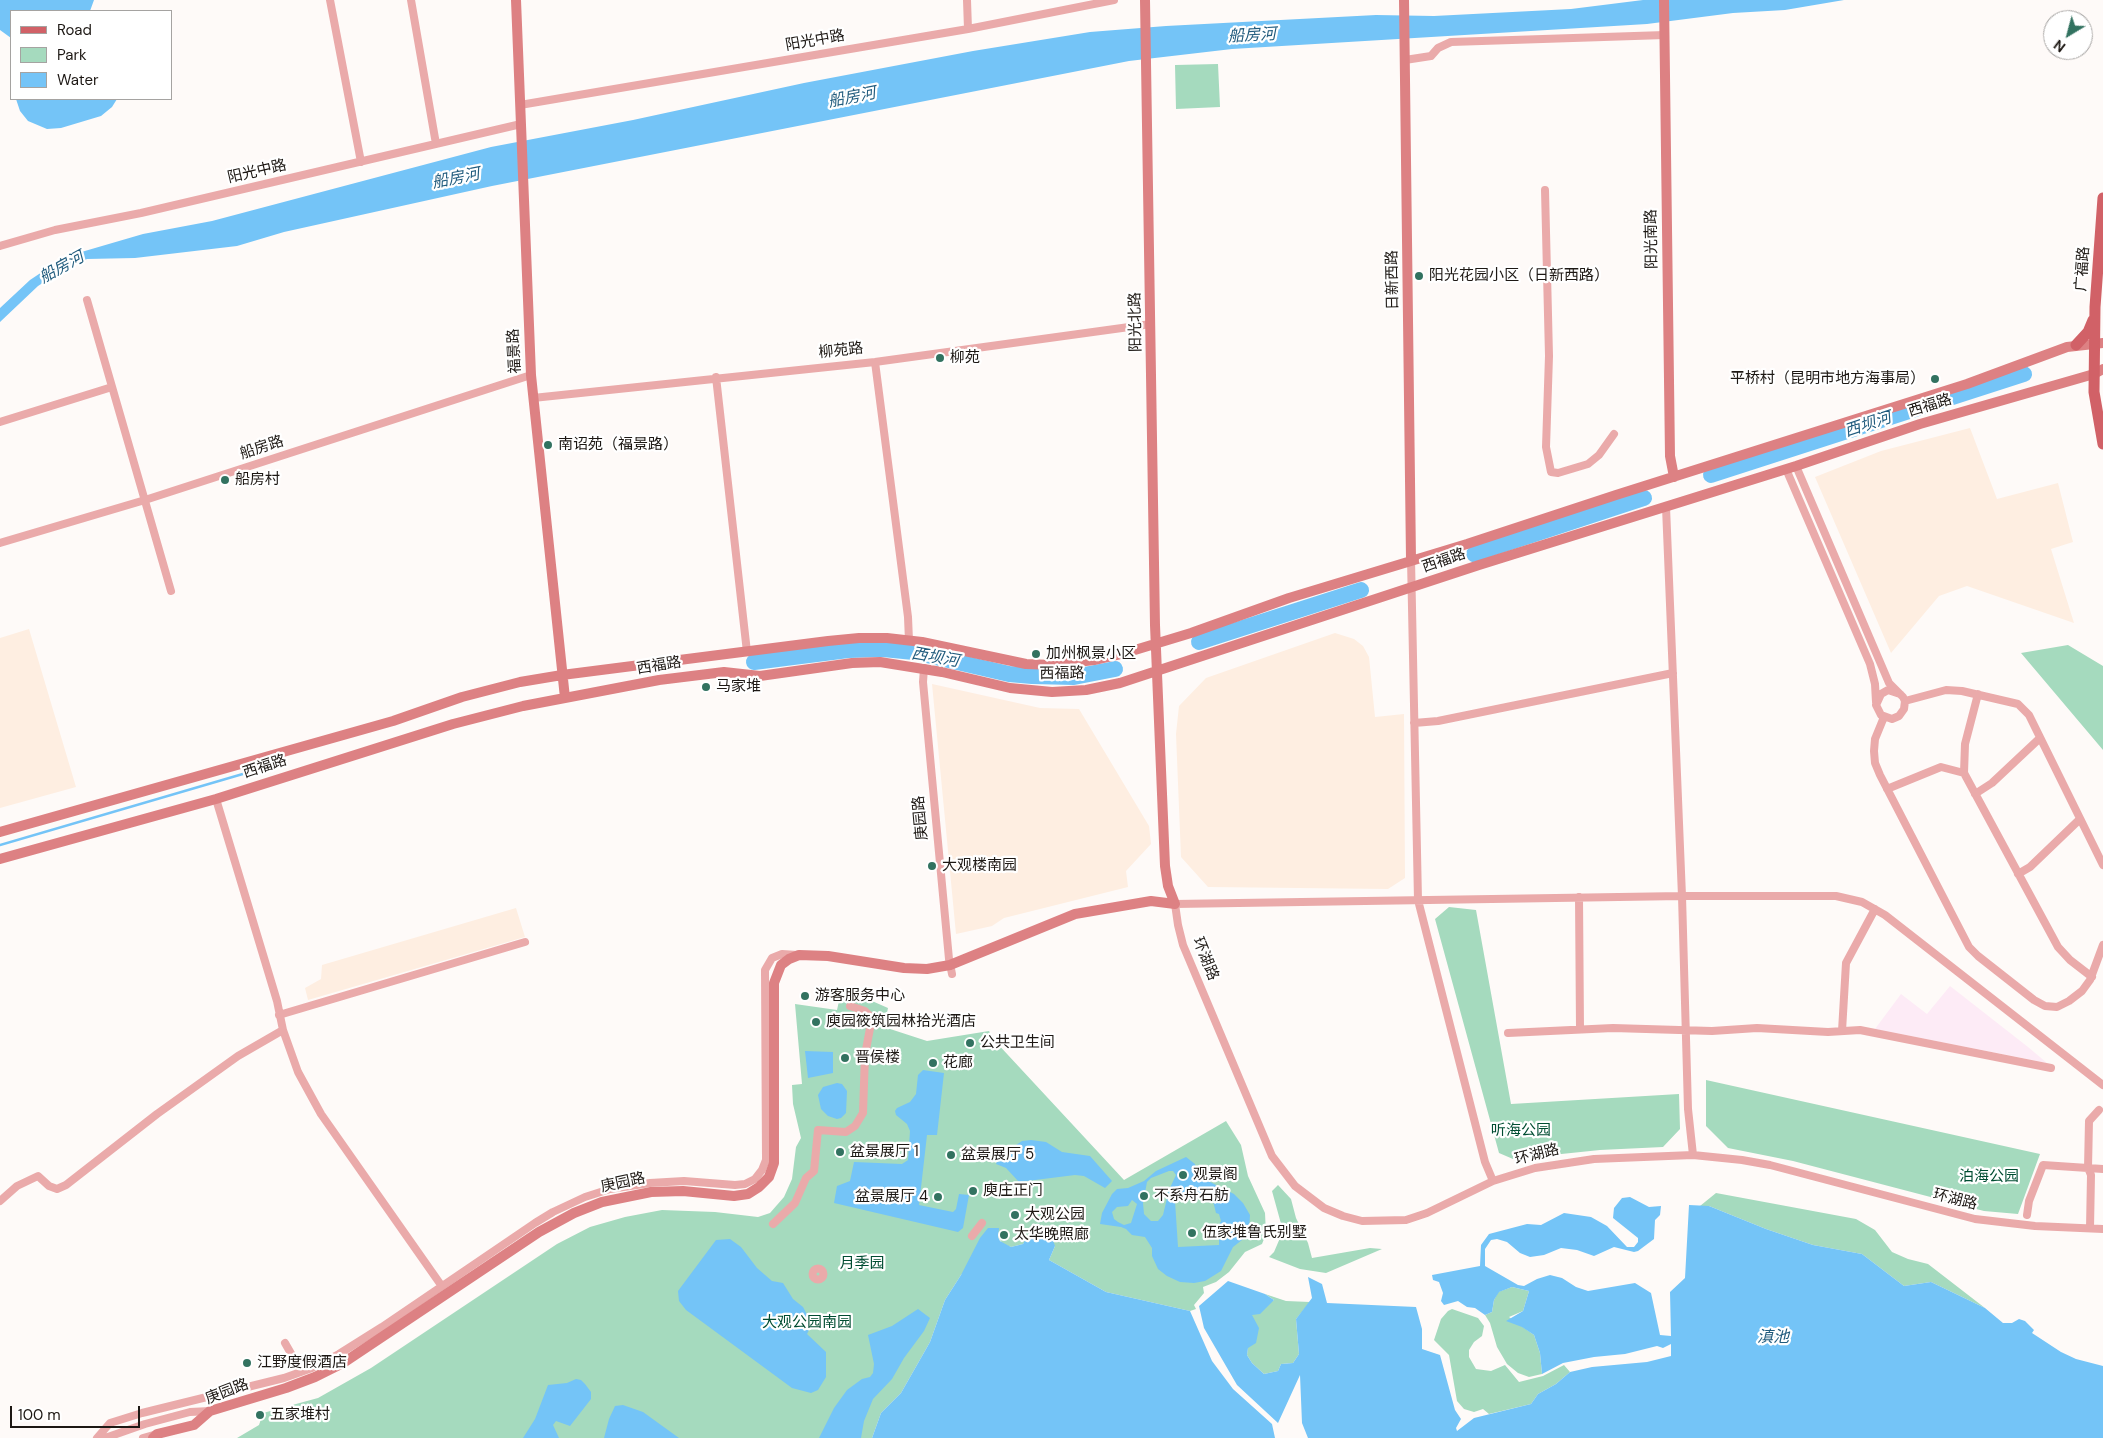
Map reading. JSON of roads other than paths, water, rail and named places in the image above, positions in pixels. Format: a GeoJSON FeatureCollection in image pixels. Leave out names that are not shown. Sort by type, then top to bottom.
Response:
{"type":"FeatureCollection","features":[{"type":"Feature","properties":{"kind":"main road","name":"福景路"},"geometry":{"type":"LineString","coordinates":[[516,0],[530,375],[565,698]]}},
{"type":"Feature","properties":{"kind":"main road","name":"阳光北路"},"geometry":{"type":"LineString","coordinates":[[1145,0],[1157,643],[1165,866],[1168,886],[1175,904]]}},
{"type":"Feature","properties":{"kind":"main road","name":"阳光南路"},"geometry":{"type":"LineString","coordinates":[[1664,0],[1670,447],[1671,467],[1674,477]]}},
{"type":"Feature","properties":{"kind":"main road","name":"日新西路"},"geometry":{"type":"LineString","coordinates":[[1404,5],[1411,559]]}},
{"type":"Feature","properties":{"kind":"main road","name":"广福路"},"geometry":{"type":"LineString","coordinates":[[2103,198],[2095,316],[2099,343],[2098,371],[2094,392],[2103,444]]}},
{"type":"Feature","properties":{"kind":"main road"},"geometry":{"type":"LineString","coordinates":[[2076,344],[2088,332],[2095,316]]}},
{"type":"Feature","properties":{"kind":"main road","name":"西福路"},"geometry":{"type":"LineString","coordinates":[[0,832],[393,721],[462,697],[520,682],[562,675],[851,639],[887,638],[909,641],[1026,664],[1053,665],[1094,660],[1157,643],[1289,598],[1411,559],[1467,544],[1967,384],[2076,344],[2099,343]]}},
{"type":"Feature","properties":{"kind":"main road","name":"西福路"},"geometry":{"type":"LineString","coordinates":[[0,859],[216,799],[454,724],[523,706],[659,680],[724,672],[760,676],[852,663],[880,662],[924,668],[1010,688],[1052,692],[1086,690],[1120,683],[1250,639],[1311,622],[1488,562],[1791,468],[1920,424],[2098,371]]}},
{"type":"Feature","properties":{"kind":"main road"},"geometry":{"type":"LineString","coordinates":[[799,956],[828,956],[904,968],[951,969],[1074,914],[1152,901],[1175,904]]}},
{"type":"Feature","properties":{"kind":"main road","name":"庚园路"},"geometry":{"type":"LineString","coordinates":[[155,1436],[194,1425],[210,1411],[286,1388],[343,1364],[539,1232],[574,1213],[609,1200],[651,1192],[683,1191],[734,1196],[748,1194],[759,1187],[769,1177],[774,1164],[774,983],[781,965],[799,956]]}},
{"type":"Feature","properties":{"kind":"street"},"geometry":{"type":"LineString","coordinates":[[330,0],[361,162]]}},
{"type":"Feature","properties":{"kind":"street"},"geometry":{"type":"LineString","coordinates":[[411,0],[436,144]]}},
{"type":"Feature","properties":{"kind":"street"},"geometry":{"type":"LineString","coordinates":[[967,0],[968,29]]}},
{"type":"Feature","properties":{"kind":"street","name":"阳光中路"},"geometry":{"type":"LineString","coordinates":[[520,105],[968,29],[1114,0]]}},
{"type":"Feature","properties":{"kind":"street"},"geometry":{"type":"LineString","coordinates":[[1405,60],[1431,56],[1438,48],[1451,42],[1665,33]]}},
{"type":"Feature","properties":{"kind":"street","name":"阳光中路"},"geometry":{"type":"LineString","coordinates":[[0,246],[55,230],[141,213],[521,124]]}},
{"type":"Feature","properties":{"kind":"street"},"geometry":{"type":"LineString","coordinates":[[1545,190],[1549,356],[1546,447],[1551,472],[1558,473],[1588,464],[1599,455],[1614,434]]}},
{"type":"Feature","properties":{"kind":"street"},"geometry":{"type":"LineString","coordinates":[[87,300],[171,591]]}},
{"type":"Feature","properties":{"kind":"street","name":"柳苑路"},"geometry":{"type":"LineString","coordinates":[[533,398],[875,362],[1151,324]]}},
{"type":"Feature","properties":{"kind":"street"},"geometry":{"type":"LineString","coordinates":[[875,362],[908,617],[909,641]]}},
{"type":"Feature","properties":{"kind":"street","name":"船房路"},"geometry":{"type":"LineString","coordinates":[[0,543],[145,500],[530,375]]}},
{"type":"Feature","properties":{"kind":"street"},"geometry":{"type":"LineString","coordinates":[[716,378],[747,652]]}},
{"type":"Feature","properties":{"kind":"street"},"geometry":{"type":"LineString","coordinates":[[0,422],[112,387]]}},
{"type":"Feature","properties":{"kind":"street"},"geometry":{"type":"LineString","coordinates":[[1791,468],[1889,683],[1902,697],[1904,710],[1899,716],[1892,719],[1884,718],[1878,712],[1875,684],[1870,664],[1791,468]]}},
{"type":"Feature","properties":{"kind":"street"},"geometry":{"type":"LineString","coordinates":[[1666,507],[1682,896],[1688,1109],[1693,1155]]}},
{"type":"Feature","properties":{"kind":"street"},"geometry":{"type":"LineString","coordinates":[[1411,559],[1418,900],[1485,1162],[1493,1181]]}},
{"type":"Feature","properties":{"kind":"street","name":"庚园路"},"geometry":{"type":"LineString","coordinates":[[924,668],[923,682],[951,969]]}},
{"type":"Feature","properties":{"kind":"street"},"geometry":{"type":"LineString","coordinates":[[1414,723],[1438,722],[1673,673]]}},
{"type":"Feature","properties":{"kind":"street"},"geometry":{"type":"LineString","coordinates":[[1876,705],[1878,697],[1884,692],[1892,690],[1902,697],[1946,690],[1962,690],[2018,704],[2029,715],[2103,865]]}},
{"type":"Feature","properties":{"kind":"street"},"geometry":{"type":"LineString","coordinates":[[1978,694],[1965,744],[1964,773],[2058,947],[2070,960],[2092,977]]}},
{"type":"Feature","properties":{"kind":"street"},"geometry":{"type":"LineString","coordinates":[[1884,718],[1875,739],[1875,763],[1969,946],[1978,956],[2034,1000],[2045,1006],[2057,1007],[2069,1002],[2092,977],[2103,945]]}},
{"type":"Feature","properties":{"kind":"street"},"geometry":{"type":"LineString","coordinates":[[1975,794],[1992,783],[2040,738]]}},
{"type":"Feature","properties":{"kind":"street"},"geometry":{"type":"LineString","coordinates":[[1887,789],[1941,768],[1964,773]]}},
{"type":"Feature","properties":{"kind":"street"},"geometry":{"type":"LineString","coordinates":[[216,799],[277,1001],[283,1030],[298,1072],[309,1094],[441,1286]]}},
{"type":"Feature","properties":{"kind":"street"},"geometry":{"type":"LineString","coordinates":[[2018,874],[2030,868],[2080,819]]}},
{"type":"Feature","properties":{"kind":"street"},"geometry":{"type":"LineString","coordinates":[[1175,904],[1579,897],[1836,896],[1862,902],[1875,909],[2103,1085]]}},
{"type":"Feature","properties":{"kind":"street"},"geometry":{"type":"LineString","coordinates":[[1579,897],[1580,1029]]}},
{"type":"Feature","properties":{"kind":"street","name":"环湖路"},"geometry":{"type":"LineString","coordinates":[[1175,904],[1183,945],[1272,1156],[1295,1186],[1324,1208],[1343,1216],[1362,1221],[1386,1222],[1406,1220],[1427,1213],[1493,1181],[1535,1168],[1566,1162],[1693,1155],[1770,1165],[1975,1219],[2025,1225],[2103,1229]]}},
{"type":"Feature","properties":{"kind":"street"},"geometry":{"type":"LineString","coordinates":[[1842,1031],[1846,963],[1875,909]]}},
{"type":"Feature","properties":{"kind":"street"},"geometry":{"type":"LineString","coordinates":[[279,1015],[525,942]]}},
{"type":"Feature","properties":{"kind":"street"},"geometry":{"type":"LineString","coordinates":[[97,1438],[110,1423],[142,1413],[284,1378],[339,1354],[552,1212],[604,1191],[650,1183],[684,1181],[740,1185],[754,1178],[762,1170],[766,1160],[765,970],[772,958],[782,954],[799,956]]}},
{"type":"Feature","properties":{"kind":"street"},"geometry":{"type":"LineString","coordinates":[[773,1224],[795,1203],[800,1187],[806,1178],[814,1172],[818,1130],[846,1132],[855,1126],[863,1113],[866,1055],[871,1023],[870,1016],[866,1011],[850,1006]]}},
{"type":"Feature","properties":{"kind":"street"},"geometry":{"type":"LineString","coordinates":[[1508,1032],[1580,1029],[1686,1029],[1712,1031],[1758,1028],[1828,1032],[1860,1030],[2052,1068]]}},
{"type":"Feature","properties":{"kind":"street"},"geometry":{"type":"LineString","coordinates":[[0,1201],[17,1186],[38,1176],[49,1186],[58,1189],[66,1185],[157,1114],[238,1056],[283,1030]]}},
{"type":"Feature","properties":{"kind":"street"},"geometry":{"type":"LineString","coordinates":[[2090,1228],[2089,1121],[2099,1110]]}},
{"type":"Feature","properties":{"kind":"street"},"geometry":{"type":"LineString","coordinates":[[2027,1215],[2029,1201],[2043,1165],[2103,1170]]}},
{"type":"Feature","properties":{"kind":"street"},"geometry":{"type":"LineString","coordinates":[[972,1236],[982,1223]]}},
{"type":"Feature","properties":{"kind":"street"},"geometry":{"type":"LineString","coordinates":[[285,1343],[301,1372]]}},
{"type":"Feature","properties":{"kind":"street"},"geometry":{"type":"LineString","coordinates":[[106,1438],[145,1424],[190,1412],[210,1411]]}},
{"type":"Feature","properties":{"kind":"street"},"geometry":{"type":"LineString","coordinates":[[143,1438],[155,1436]]}},
{"type":"Feature","properties":{"kind":"water"},"geometry":{"type":"Polygon","coordinates":[[[0,0],[94,0],[90,10],[10,10],[10,37],[0,30],[0,0]]]}},
{"type":"Feature","properties":{"kind":"water","name":"船房河"},"geometry":{"type":"Polygon","coordinates":[[[1643,0],[1844,0],[1785,10],[1733,13],[1647,24],[1232,49],[1129,61],[492,186],[284,232],[237,246],[135,258],[87,259],[61,271],[38,286],[0,322],[0,308],[30,280],[57,262],[78,253],[143,234],[212,221],[491,147],[633,120],[804,83],[973,51],[1090,32],[1376,15],[1434,16],[1571,9],[1643,0]]]}},
{"type":"Feature","properties":{"kind":"water"},"geometry":{"type":"Polygon","coordinates":[[[16,100],[116,100],[112,107],[101,116],[61,128],[47,129],[28,121],[20,111],[16,100]]]}},
{"type":"Feature","properties":{"kind":"water"},"geometry":{"type":"Polygon","coordinates":[[[805,1051],[833,1052],[833,1073],[808,1078],[805,1051]]]}},
{"type":"Feature","properties":{"kind":"water"},"geometry":{"type":"Polygon","coordinates":[[[923,1070],[944,1073],[937,1135],[927,1135],[919,1205],[953,1212],[956,1209],[959,1194],[969,1195],[963,1228],[958,1232],[834,1203],[837,1186],[850,1181],[854,1162],[902,1164],[908,1160],[910,1131],[907,1124],[896,1115],[895,1111],[897,1108],[910,1102],[916,1094],[918,1075],[923,1070]]]}},
{"type":"Feature","properties":{"kind":"water"},"geometry":{"type":"Polygon","coordinates":[[[837,1083],[842,1084],[847,1091],[846,1113],[837,1119],[828,1116],[821,1109],[818,1095],[823,1087],[837,1083]]]}},
{"type":"Feature","properties":{"kind":"water"},"geometry":{"type":"Polygon","coordinates":[[[1022,1141],[1046,1142],[1062,1152],[1090,1156],[1112,1181],[1105,1188],[1084,1176],[1075,1175],[1019,1182],[1006,1168],[996,1164],[1003,1154],[1022,1141]]]}},
{"type":"Feature","properties":{"kind":"water"},"geometry":{"type":"Polygon","coordinates":[[[1186,1157],[1195,1164],[1198,1176],[1234,1194],[1243,1203],[1250,1215],[1249,1232],[1233,1247],[1221,1271],[1205,1281],[1194,1283],[1180,1282],[1167,1276],[1158,1269],[1152,1256],[1152,1248],[1145,1237],[1132,1235],[1121,1227],[1100,1224],[1102,1213],[1112,1194],[1117,1189],[1128,1188],[1144,1181],[1156,1171],[1186,1157]],[[1173,1171],[1151,1178],[1147,1182],[1143,1203],[1144,1214],[1151,1221],[1158,1221],[1163,1215],[1169,1190],[1176,1175],[1173,1171]],[[1211,1193],[1177,1194],[1175,1201],[1178,1247],[1219,1245],[1219,1225],[1221,1221],[1219,1214],[1216,1213],[1211,1193]],[[1132,1200],[1128,1206],[1117,1207],[1112,1212],[1114,1219],[1124,1225],[1131,1223],[1137,1204],[1132,1200]]]}},
{"type":"Feature","properties":{"kind":"water","name":"滇池"},"geometry":{"type":"Polygon","coordinates":[[[1630,1197],[1649,1207],[1661,1206],[1660,1215],[1655,1220],[1654,1239],[1638,1251],[1634,1252],[1614,1247],[1594,1256],[1577,1250],[1561,1248],[1544,1255],[1530,1257],[1520,1253],[1507,1242],[1497,1239],[1491,1240],[1485,1249],[1485,1266],[1518,1285],[1524,1286],[1550,1275],[1562,1278],[1576,1287],[1588,1291],[1635,1283],[1651,1293],[1660,1335],[1671,1336],[1670,1292],[1685,1278],[1689,1205],[1709,1206],[1766,1229],[1813,1245],[1862,1254],[1904,1286],[1931,1282],[1985,1308],[2003,1323],[2012,1323],[2019,1319],[2025,1321],[2034,1330],[2032,1333],[2061,1352],[2076,1359],[2103,1366],[2103,1438],[1308,1438],[1302,1423],[1300,1375],[1278,1423],[1237,1385],[1204,1328],[1199,1306],[1228,1281],[1265,1294],[1274,1300],[1260,1314],[1252,1315],[1259,1328],[1256,1343],[1248,1348],[1247,1355],[1252,1363],[1264,1374],[1278,1371],[1281,1364],[1293,1363],[1299,1354],[1296,1319],[1312,1298],[1308,1277],[1322,1284],[1327,1303],[1416,1307],[1422,1329],[1422,1349],[1440,1355],[1455,1410],[1461,1419],[1456,1428],[1457,1431],[1474,1418],[1531,1404],[1538,1394],[1556,1384],[1570,1372],[1592,1367],[1647,1362],[1671,1356],[1671,1344],[1663,1348],[1657,1346],[1625,1354],[1563,1363],[1542,1374],[1540,1353],[1534,1335],[1522,1327],[1506,1321],[1523,1311],[1529,1291],[1512,1287],[1499,1292],[1494,1300],[1492,1312],[1485,1315],[1475,1308],[1467,1307],[1458,1301],[1444,1305],[1441,1301],[1443,1293],[1439,1282],[1433,1280],[1432,1275],[1480,1266],[1481,1245],[1489,1234],[1527,1224],[1541,1225],[1564,1213],[1591,1217],[1607,1226],[1627,1247],[1634,1247],[1638,1242],[1638,1238],[1613,1218],[1614,1208],[1622,1198],[1630,1197]]]}},
{"type":"Feature","properties":{"kind":"water"},"geometry":{"type":"Polygon","coordinates":[[[988,1228],[999,1228],[998,1237],[1000,1241],[1011,1247],[1023,1244],[1030,1232],[1052,1238],[1055,1246],[1049,1260],[1106,1292],[1190,1311],[1212,1361],[1233,1389],[1272,1424],[1275,1438],[872,1438],[881,1413],[901,1393],[930,1342],[945,1300],[961,1275],[980,1238],[988,1228]]]}},
{"type":"Feature","properties":{"kind":"water"},"geometry":{"type":"Polygon","coordinates":[[[730,1239],[741,1247],[757,1268],[772,1281],[783,1283],[793,1299],[803,1307],[812,1324],[807,1334],[826,1352],[826,1377],[818,1390],[811,1393],[792,1388],[686,1310],[679,1301],[678,1291],[716,1240],[730,1239]]]}},
{"type":"Feature","properties":{"kind":"water"},"geometry":{"type":"Polygon","coordinates":[[[918,1309],[930,1318],[924,1331],[904,1358],[892,1379],[873,1399],[864,1421],[861,1438],[819,1438],[834,1408],[847,1390],[862,1379],[870,1377],[873,1373],[874,1364],[868,1335],[892,1326],[918,1309]]]}},
{"type":"Feature","properties":{"kind":"water"},"geometry":{"type":"Polygon","coordinates":[[[576,1379],[581,1380],[591,1392],[591,1399],[570,1426],[556,1421],[553,1425],[559,1438],[523,1438],[535,1419],[548,1385],[567,1383],[576,1379]]]}},
{"type":"Feature","properties":{"kind":"water"},"geometry":{"type":"Polygon","coordinates":[[[623,1405],[643,1412],[679,1438],[604,1438],[615,1406],[623,1405]]]}},
{"type":"Feature","properties":{"kind":"waterway","name":"西坝河"},"geometry":{"type":"LineString","coordinates":[[1711,475],[2024,374]]}},
{"type":"Feature","properties":{"kind":"waterway","name":"西坝河"},"geometry":{"type":"LineString","coordinates":[[1474,554],[1644,498]]}},
{"type":"Feature","properties":{"kind":"waterway","name":"西坝河"},"geometry":{"type":"LineString","coordinates":[[1199,642],[1361,590]]}},
{"type":"Feature","properties":{"kind":"waterway","name":"西坝河"},"geometry":{"type":"LineString","coordinates":[[754,662],[848,650],[883,649],[914,652],[1009,674],[1032,676],[1074,677],[1115,669]]}},
{"type":"Feature","properties":{"kind":"waterway"},"geometry":{"type":"LineString","coordinates":[[0,845],[253,771]]}},
{"type":"Feature","properties":{"kind":"place","name":"阳光花园小区（日新西路）"},"geometry":{"type":"Point","coordinates":[1419,276]}},
{"type":"Feature","properties":{"kind":"place","name":"柳苑"},"geometry":{"type":"Point","coordinates":[940,358]}},
{"type":"Feature","properties":{"kind":"place","name":"平桥村（昆明市地方海事局）"},"geometry":{"type":"Point","coordinates":[1935,379]}},
{"type":"Feature","properties":{"kind":"place","name":"南诏苑（福景路）"},"geometry":{"type":"Point","coordinates":[548,445]}},
{"type":"Feature","properties":{"kind":"place","name":"船房村"},"geometry":{"type":"Point","coordinates":[225,480]}},
{"type":"Feature","properties":{"kind":"place","name":"加州枫景小区"},"geometry":{"type":"Point","coordinates":[1036,654]}},
{"type":"Feature","properties":{"kind":"place","name":"马家堆"},"geometry":{"type":"Point","coordinates":[706,687]}},
{"type":"Feature","properties":{"kind":"place","name":"大观楼南园"},"geometry":{"type":"Point","coordinates":[932,866]}},
{"type":"Feature","properties":{"kind":"place","name":"游客服务中心"},"geometry":{"type":"Point","coordinates":[805,996]}},
{"type":"Feature","properties":{"kind":"place","name":"庾园筱筑园林拾光酒店"},"geometry":{"type":"Point","coordinates":[816,1022]}},
{"type":"Feature","properties":{"kind":"place","name":"公共卫生间"},"geometry":{"type":"Point","coordinates":[970,1043]}},
{"type":"Feature","properties":{"kind":"place","name":"晋侯楼"},"geometry":{"type":"Point","coordinates":[845,1058]}},
{"type":"Feature","properties":{"kind":"place","name":"花廊"},"geometry":{"type":"Point","coordinates":[933,1063]}},
{"type":"Feature","properties":{"kind":"place","name":"盆景展厅 1"},"geometry":{"type":"Point","coordinates":[840,1152]}},
{"type":"Feature","properties":{"kind":"place","name":"盆景展厅 5"},"geometry":{"type":"Point","coordinates":[951,1155]}},
{"type":"Feature","properties":{"kind":"place","name":"观景阁"},"geometry":{"type":"Point","coordinates":[1183,1175]}},
{"type":"Feature","properties":{"kind":"place","name":"庾庄正门"},"geometry":{"type":"Point","coordinates":[973,1191]}},
{"type":"Feature","properties":{"kind":"place","name":"不系舟石舫"},"geometry":{"type":"Point","coordinates":[1144,1196]}},
{"type":"Feature","properties":{"kind":"place","name":"盆景展厅 4"},"geometry":{"type":"Point","coordinates":[938,1197]}},
{"type":"Feature","properties":{"kind":"place","name":"大观公园"},"geometry":{"type":"Point","coordinates":[1015,1215]}},
{"type":"Feature","properties":{"kind":"place","name":"伍家堆鲁氏别墅"},"geometry":{"type":"Point","coordinates":[1192,1233]}},
{"type":"Feature","properties":{"kind":"place","name":"太华晚照廊"},"geometry":{"type":"Point","coordinates":[1004,1235]}},
{"type":"Feature","properties":{"kind":"place","name":"江野度假酒店"},"geometry":{"type":"Point","coordinates":[247,1363]}},
{"type":"Feature","properties":{"kind":"place","name":"五家堆村"},"geometry":{"type":"Point","coordinates":[260,1415]}},
{"type":"Feature","properties":{"kind":"park label","name":"听海公园"},"geometry":{"type":"Point","coordinates":[1521,1131]}},
{"type":"Feature","properties":{"kind":"park label","name":"泊海公园"},"geometry":{"type":"Point","coordinates":[1989,1177]}},
{"type":"Feature","properties":{"kind":"park label","name":"月季园"},"geometry":{"type":"Point","coordinates":[862,1264]}},
{"type":"Feature","properties":{"kind":"park label","name":"大观公园南园"},"geometry":{"type":"Point","coordinates":[807,1323]}}]}
